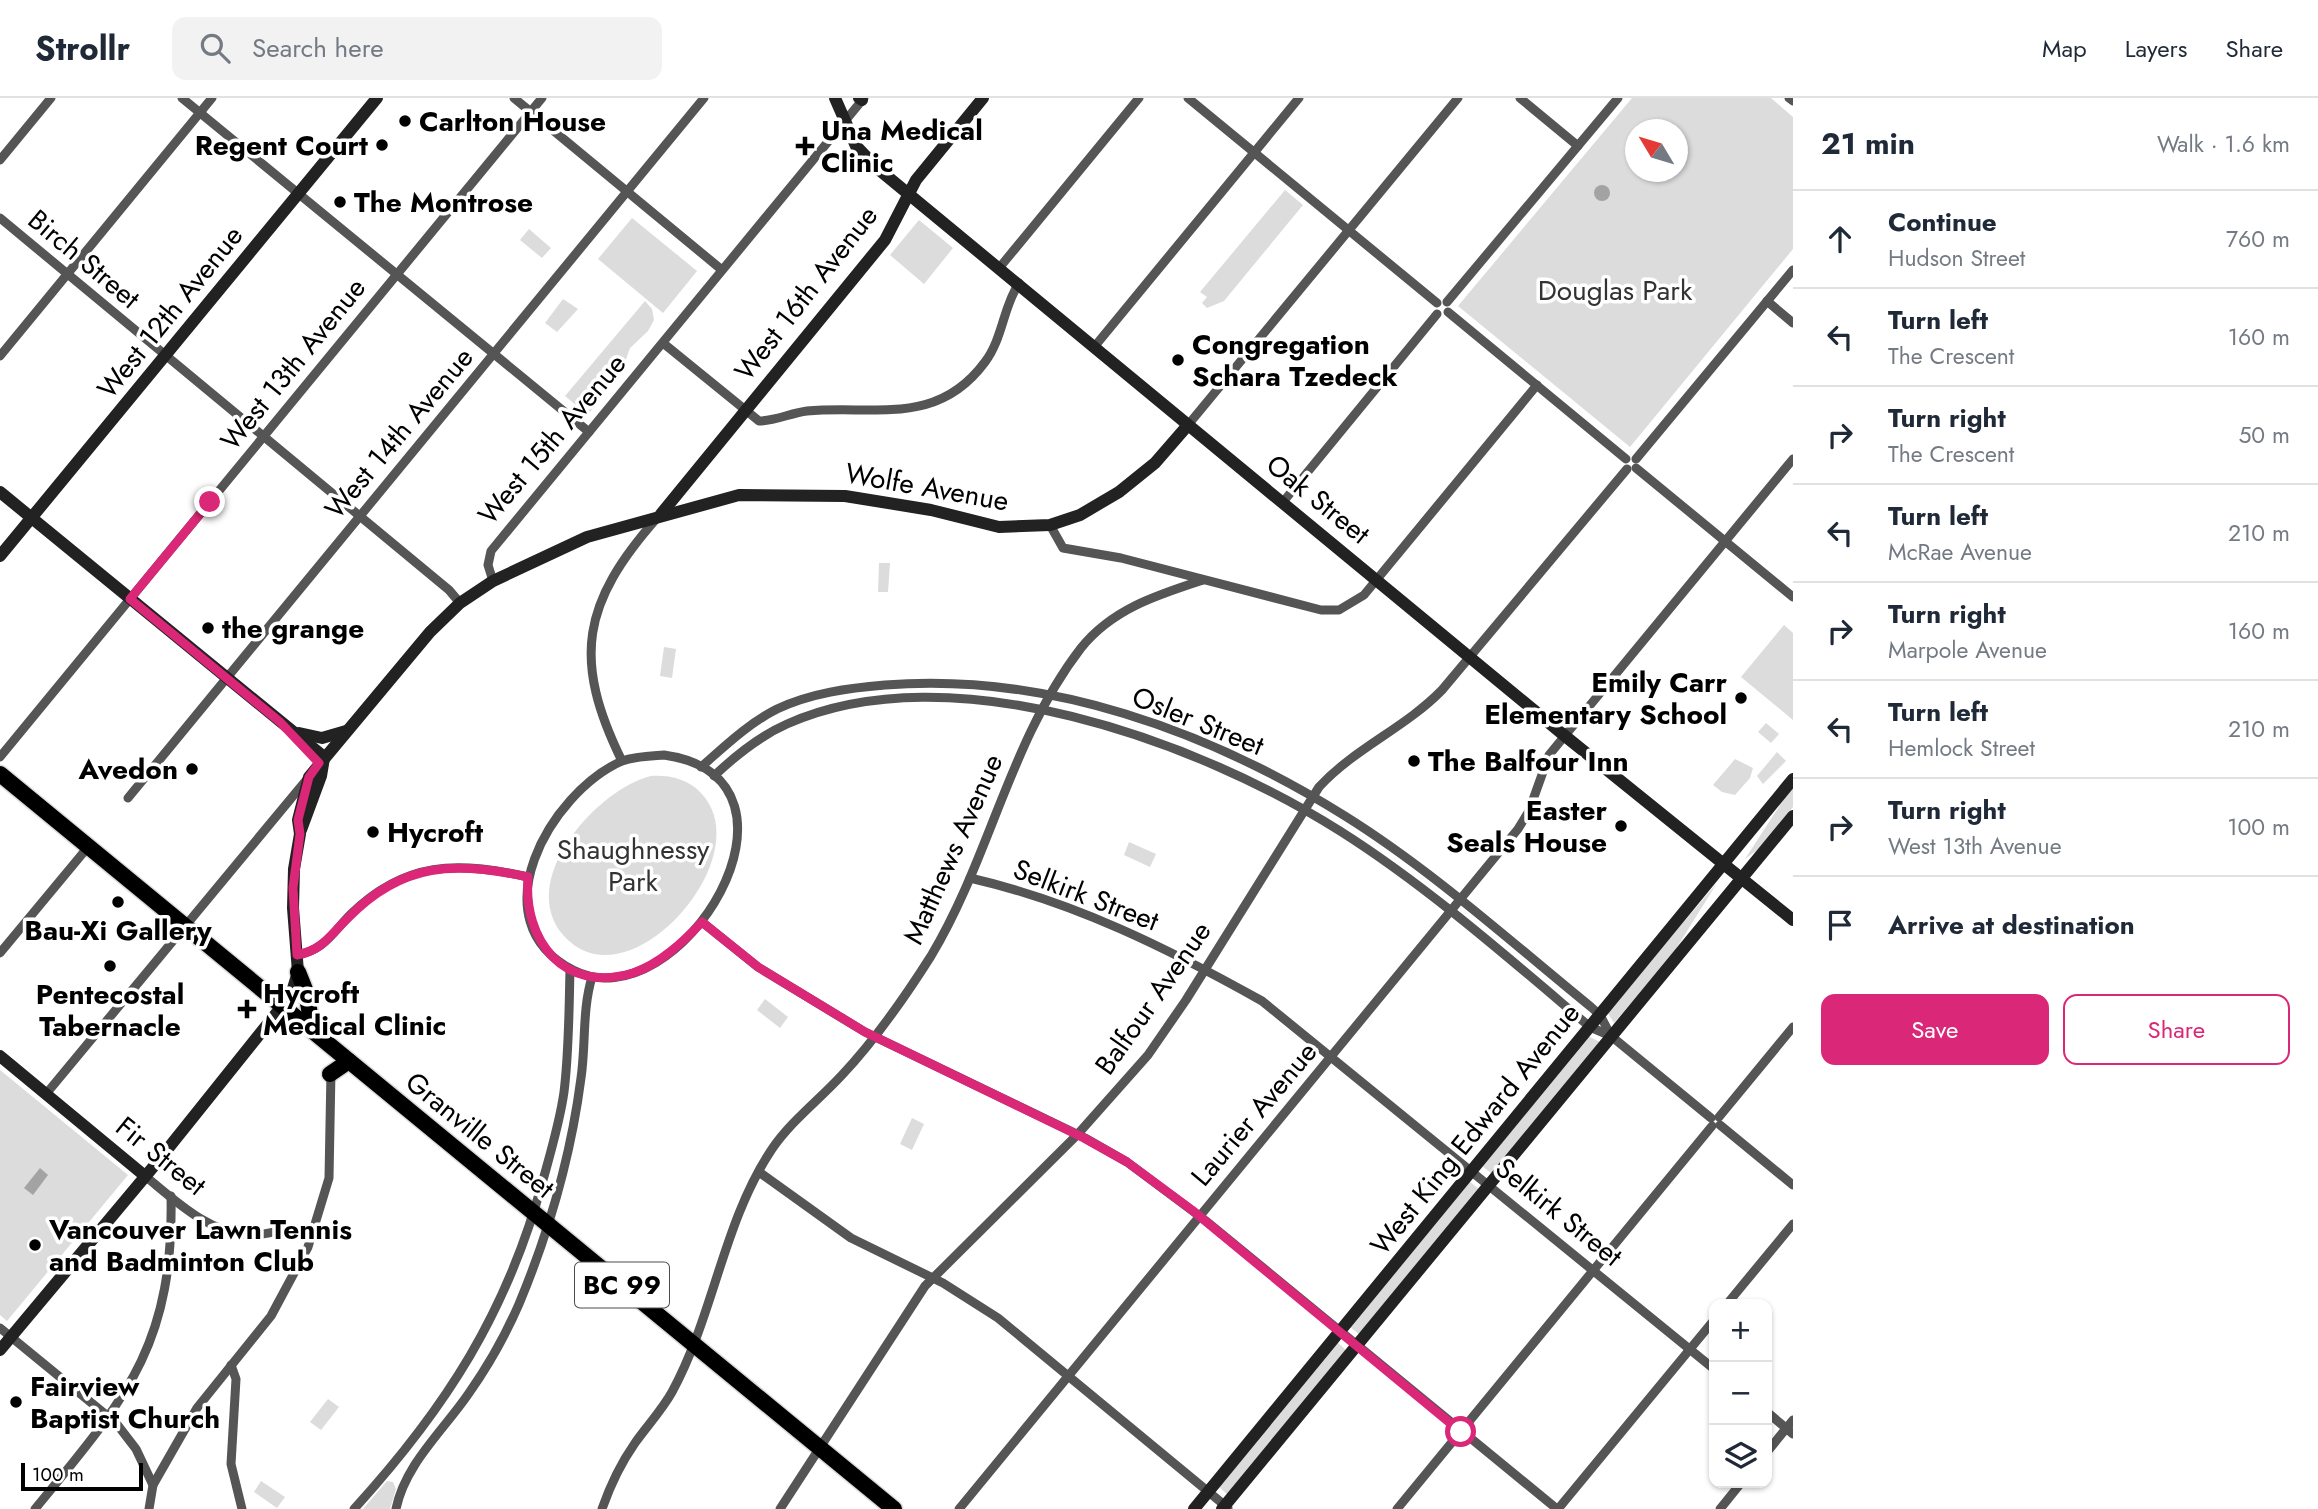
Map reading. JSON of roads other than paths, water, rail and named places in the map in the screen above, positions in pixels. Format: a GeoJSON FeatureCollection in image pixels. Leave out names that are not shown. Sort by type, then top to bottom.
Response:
{"type":"FeatureCollection","features":[{"type":"Feature","properties":{"kind":"highway","name":"Granville Street"},"geometry":{"type":"LineString","coordinates":[[0,774],[894,1509]]}},
{"type":"Feature","properties":{"kind":"highway"},"geometry":{"type":"LineString","coordinates":[[298,972],[307,995],[313,1031]]}},
{"type":"Feature","properties":{"kind":"highway"},"geometry":{"type":"LineString","coordinates":[[330,1074],[344,1057]]}},
{"type":"Feature","properties":{"kind":"main road","name":"West 12th Avenue"},"geometry":{"type":"LineString","coordinates":[[0,556],[377,98]]}},
{"type":"Feature","properties":{"kind":"main road","name":"Oak Street"},"geometry":{"type":"LineString","coordinates":[[835,98],[862,154],[1564,736],[1793,920]]}},
{"type":"Feature","properties":{"kind":"main road","name":"West 16th Avenue"},"geometry":{"type":"LineString","coordinates":[[661,514],[884,240],[909,192],[927,165],[983,98]]}},
{"type":"Feature","properties":{"kind":"main road","name":"Wolfe Avenue"},"geometry":{"type":"LineString","coordinates":[[493,581],[569,544],[661,514],[739,495],[812,494],[892,502],[999,527],[1050,525],[1090,510],[1126,487],[1155,463],[1188,425]]}},
{"type":"Feature","properties":{"kind":"main road"},"geometry":{"type":"LineString","coordinates":[[0,492],[280,722],[322,762]]}},
{"type":"Feature","properties":{"kind":"main road"},"geometry":{"type":"LineString","coordinates":[[300,834],[298,820],[309,777],[409,654],[460,603],[493,581]]}},
{"type":"Feature","properties":{"kind":"main road"},"geometry":{"type":"LineString","coordinates":[[280,722],[294,730],[322,738],[346,730]]}},
{"type":"Feature","properties":{"kind":"main road"},"geometry":{"type":"LineString","coordinates":[[294,730],[322,762]]}},
{"type":"Feature","properties":{"kind":"main road"},"geometry":{"type":"LineString","coordinates":[[0,1350],[145,1176],[294,990],[298,972],[293,888],[300,834],[322,762]]}},
{"type":"Feature","properties":{"kind":"main road","name":"West King Edward Avenue"},"geometry":{"type":"LineString","coordinates":[[1194,1509],[1793,779]]}},
{"type":"Feature","properties":{"kind":"main road","name":"West King Edward Avenue"},"geometry":{"type":"LineString","coordinates":[[1226,1508],[1356,1345],[1793,816]]}},
{"type":"Feature","properties":{"kind":"main road","name":"Fir Street"},"geometry":{"type":"LineString","coordinates":[[0,1056],[145,1176]]}},
{"type":"Feature","properties":{"kind":"street"},"geometry":{"type":"LineString","coordinates":[[0,160],[51,98]]}},
{"type":"Feature","properties":{"kind":"street"},"geometry":{"type":"LineString","coordinates":[[182,98],[589,432]]}},
{"type":"Feature","properties":{"kind":"street"},"geometry":{"type":"LineString","coordinates":[[0,356],[212,98]]}},
{"type":"Feature","properties":{"kind":"street"},"geometry":{"type":"LineString","coordinates":[[514,98],[722,270]]}},
{"type":"Feature","properties":{"kind":"street","name":"West 13th Avenue"},"geometry":{"type":"LineString","coordinates":[[0,757],[542,98]]}},
{"type":"Feature","properties":{"kind":"street","name":"West 14th Avenue"},"geometry":{"type":"LineString","coordinates":[[128,798],[704,98]]}},
{"type":"Feature","properties":{"kind":"street"},"geometry":{"type":"LineString","coordinates":[[1000,267],[1139,98]]}},
{"type":"Feature","properties":{"kind":"street"},"geometry":{"type":"LineString","coordinates":[[1188,98],[1792,595]]}},
{"type":"Feature","properties":{"kind":"street"},"geometry":{"type":"LineString","coordinates":[[1095,346],[1298,98]]}},
{"type":"Feature","properties":{"kind":"street"},"geometry":{"type":"LineString","coordinates":[[1188,425],[1458,98]]}},
{"type":"Feature","properties":{"kind":"street"},"geometry":{"type":"LineString","coordinates":[[1520,98],[1578,146]]}},
{"type":"Feature","properties":{"kind":"street"},"geometry":{"type":"LineString","coordinates":[[1283,502],[1618,98]]}},
{"type":"Feature","properties":{"kind":"street","name":"West 15th Avenue"},"geometry":{"type":"LineString","coordinates":[[493,581],[488,565],[491,551],[862,99]]}},
{"type":"Feature","properties":{"kind":"street","name":"Birch Street"},"geometry":{"type":"LineString","coordinates":[[0,218],[360,515],[449,590],[460,603]]}},
{"type":"Feature","properties":{"kind":"street","name":"Balfour Avenue"},"geometry":{"type":"LineString","coordinates":[[779,1509],[933,1278],[1077,1135],[1148,1055],[1205,969],[1312,796],[1344,763],[1431,702],[1471,658],[1793,270]]}},
{"type":"Feature","properties":{"kind":"street"},"geometry":{"type":"LineString","coordinates":[[663,343],[762,421],[804,411],[904,411],[925,406],[957,390],[986,360],[1001,332],[1012,295],[1019,283]]}},
{"type":"Feature","properties":{"kind":"street"},"geometry":{"type":"LineString","coordinates":[[1767,301],[1793,323]]}},
{"type":"Feature","properties":{"kind":"street"},"geometry":{"type":"LineString","coordinates":[[1050,525],[1063,548],[1121,558],[1333,611],[1357,601],[1377,579],[1537,385]]}},
{"type":"Feature","properties":{"kind":"street","name":"Laurier Avenue"},"geometry":{"type":"LineString","coordinates":[[959,1509],[1524,820],[1542,770],[1564,736],[1793,459]]}},
{"type":"Feature","properties":{"kind":"street"},"geometry":{"type":"LineString","coordinates":[[622,761],[600,709],[592,681],[589,651],[592,629],[608,585],[637,541],[661,514]]}},
{"type":"Feature","properties":{"kind":"street","name":"Matthews Avenue"},"geometry":{"type":"LineString","coordinates":[[601,1509],[634,1445],[672,1391],[759,1172],[793,1123],[842,1075],[874,1037],[932,954],[970,878],[1050,694],[1082,647],[1105,623],[1138,602],[1203,580]]}},
{"type":"Feature","properties":{"kind":"street","name":"Osler Street"},"geometry":{"type":"LineString","coordinates":[[701,766],[741,733],[777,709],[818,695],[854,688],[960,682],[1050,694],[1132,716],[1204,743],[1312,796],[1387,845],[1600,1015],[1611,1036]]}},
{"type":"Feature","properties":{"kind":"street","name":"Osler Street"},"geometry":{"type":"LineString","coordinates":[[714,776],[751,744],[785,724],[820,711],[898,699],[959,698],[1042,709],[1128,731],[1196,756],[1303,810],[1378,856],[1590,1027],[1611,1036],[1793,1185]]}},
{"type":"Feature","properties":{"kind":"street"},"geometry":{"type":"LineString","coordinates":[[664,755],[684,758],[701,766],[714,776],[737,810],[740,829],[734,860],[723,886],[702,922],[664,957],[635,972],[610,978],[592,978],[570,970],[539,941],[530,921],[526,899],[528,877],[540,846],[556,818],[584,788],[622,761],[664,755]]}},
{"type":"Feature","properties":{"kind":"street"},"geometry":{"type":"LineString","coordinates":[[46,1094],[309,777]]}},
{"type":"Feature","properties":{"kind":"street"},"geometry":{"type":"LineString","coordinates":[[0,953],[88,847]]}},
{"type":"Feature","properties":{"kind":"street"},"geometry":{"type":"LineString","coordinates":[[297,955],[325,945],[352,913],[377,892],[424,870],[473,867],[528,877]]}},
{"type":"Feature","properties":{"kind":"street","name":"Selkirk Street"},"geometry":{"type":"LineString","coordinates":[[970,878],[1038,896],[1096,918],[1205,969],[1262,1001],[1332,1055],[1709,1365]]}},
{"type":"Feature","properties":{"kind":"street"},"geometry":{"type":"LineString","coordinates":[[702,922],[758,967],[874,1037],[1127,1162],[1200,1216],[1557,1509],[1709,1326]]}},
{"type":"Feature","properties":{"kind":"street"},"geometry":{"type":"LineString","coordinates":[[354,1509],[391,1469],[480,1344],[515,1266],[534,1213],[564,1092],[570,970]]}},
{"type":"Feature","properties":{"kind":"street"},"geometry":{"type":"LineString","coordinates":[[396,1509],[404,1479],[470,1392],[518,1306],[548,1224],[573,1133],[582,1075],[587,996],[592,978]]}},
{"type":"Feature","properties":{"kind":"street"},"geometry":{"type":"LineString","coordinates":[[1397,1509],[1793,1027]]}},
{"type":"Feature","properties":{"kind":"street"},"geometry":{"type":"LineString","coordinates":[[149,1509],[153,1485],[197,1408],[280,1303],[314,1231],[329,1178],[332,1138],[330,1074]]}},
{"type":"Feature","properties":{"kind":"street"},"geometry":{"type":"LineString","coordinates":[[759,1172],[802,1206],[851,1238],[933,1278],[998,1318],[1226,1508]]}},
{"type":"Feature","properties":{"kind":"street","name":"Fir Street"},"geometry":{"type":"LineString","coordinates":[[145,1176],[194,1215],[222,1229],[250,1235],[297,1226],[314,1231]]}},
{"type":"Feature","properties":{"kind":"street"},"geometry":{"type":"LineString","coordinates":[[35,1509],[109,1417],[128,1389],[149,1345],[166,1293],[172,1241],[171,1196]]}},
{"type":"Feature","properties":{"kind":"street"},"geometry":{"type":"LineString","coordinates":[[1731,1299],[1793,1224]]}},
{"type":"Feature","properties":{"kind":"street"},"geometry":{"type":"LineString","coordinates":[[0,1328],[109,1417],[136,1449],[153,1485]]}},
{"type":"Feature","properties":{"kind":"street"},"geometry":{"type":"LineString","coordinates":[[231,1366],[236,1379],[231,1464],[242,1509]]}},
{"type":"Feature","properties":{"kind":"street"},"geometry":{"type":"LineString","coordinates":[[1772,1415],[1791,1427],[1772,1447]]}},
{"type":"Feature","properties":{"kind":"street"},"geometry":{"type":"LineString","coordinates":[[391,1469],[404,1479]]}},
{"type":"Feature","properties":{"kind":"street"},"geometry":{"type":"LineString","coordinates":[[1720,1509],[1737,1488]]}},
{"type":"Feature","properties":{"kind":"place","name":"Carlton House"},"geometry":{"type":"Point","coordinates":[405,121]}},
{"type":"Feature","properties":{"kind":"place","name":"Regent Court"},"geometry":{"type":"Point","coordinates":[382,145]}},
{"type":"Feature","properties":{"kind":"place","name":"Una Medical Clinic"},"geometry":{"type":"Point","coordinates":[805,146]}},
{"type":"Feature","properties":{"kind":"place","name":"The Montrose"},"geometry":{"type":"Point","coordinates":[340,202]}},
{"type":"Feature","properties":{"kind":"place","name":"Congregation Schara Tzedeck"},"geometry":{"type":"Point","coordinates":[1178,360]}},
{"type":"Feature","properties":{"kind":"place","name":"the grange"},"geometry":{"type":"Point","coordinates":[208,628]}},
{"type":"Feature","properties":{"kind":"place","name":"Emily Carr Elementary School"},"geometry":{"type":"Point","coordinates":[1741,698]}},
{"type":"Feature","properties":{"kind":"place","name":"The Balfour Inn"},"geometry":{"type":"Point","coordinates":[1414,761]}},
{"type":"Feature","properties":{"kind":"place","name":"Avedon"},"geometry":{"type":"Point","coordinates":[192,769]}},
{"type":"Feature","properties":{"kind":"place","name":"Easter Seals House"},"geometry":{"type":"Point","coordinates":[1621,826]}},
{"type":"Feature","properties":{"kind":"place","name":"Hycroft"},"geometry":{"type":"Point","coordinates":[373,832]}},
{"type":"Feature","properties":{"kind":"place","name":"Bau-Xi Gallery"},"geometry":{"type":"Point","coordinates":[118,902]}},
{"type":"Feature","properties":{"kind":"place","name":"Pentecostal Tabernacle"},"geometry":{"type":"Point","coordinates":[110,966]}},
{"type":"Feature","properties":{"kind":"place","name":"Hycroft Medical Clinic"},"geometry":{"type":"Point","coordinates":[247,1009]}},
{"type":"Feature","properties":{"kind":"place","name":"Vancouver Lawn Tennis and Badminton Club"},"geometry":{"type":"Point","coordinates":[35,1245]}},
{"type":"Feature","properties":{"kind":"place","name":"Fairview Baptist Church"},"geometry":{"type":"Point","coordinates":[16,1402]}},
{"type":"Feature","properties":{"kind":"park label","name":"Douglas Park"},"geometry":{"type":"Point","coordinates":[1615,290]}},
{"type":"Feature","properties":{"kind":"park label","name":"Shaughnessy Park"},"geometry":{"type":"Point","coordinates":[633,865]}}]}
